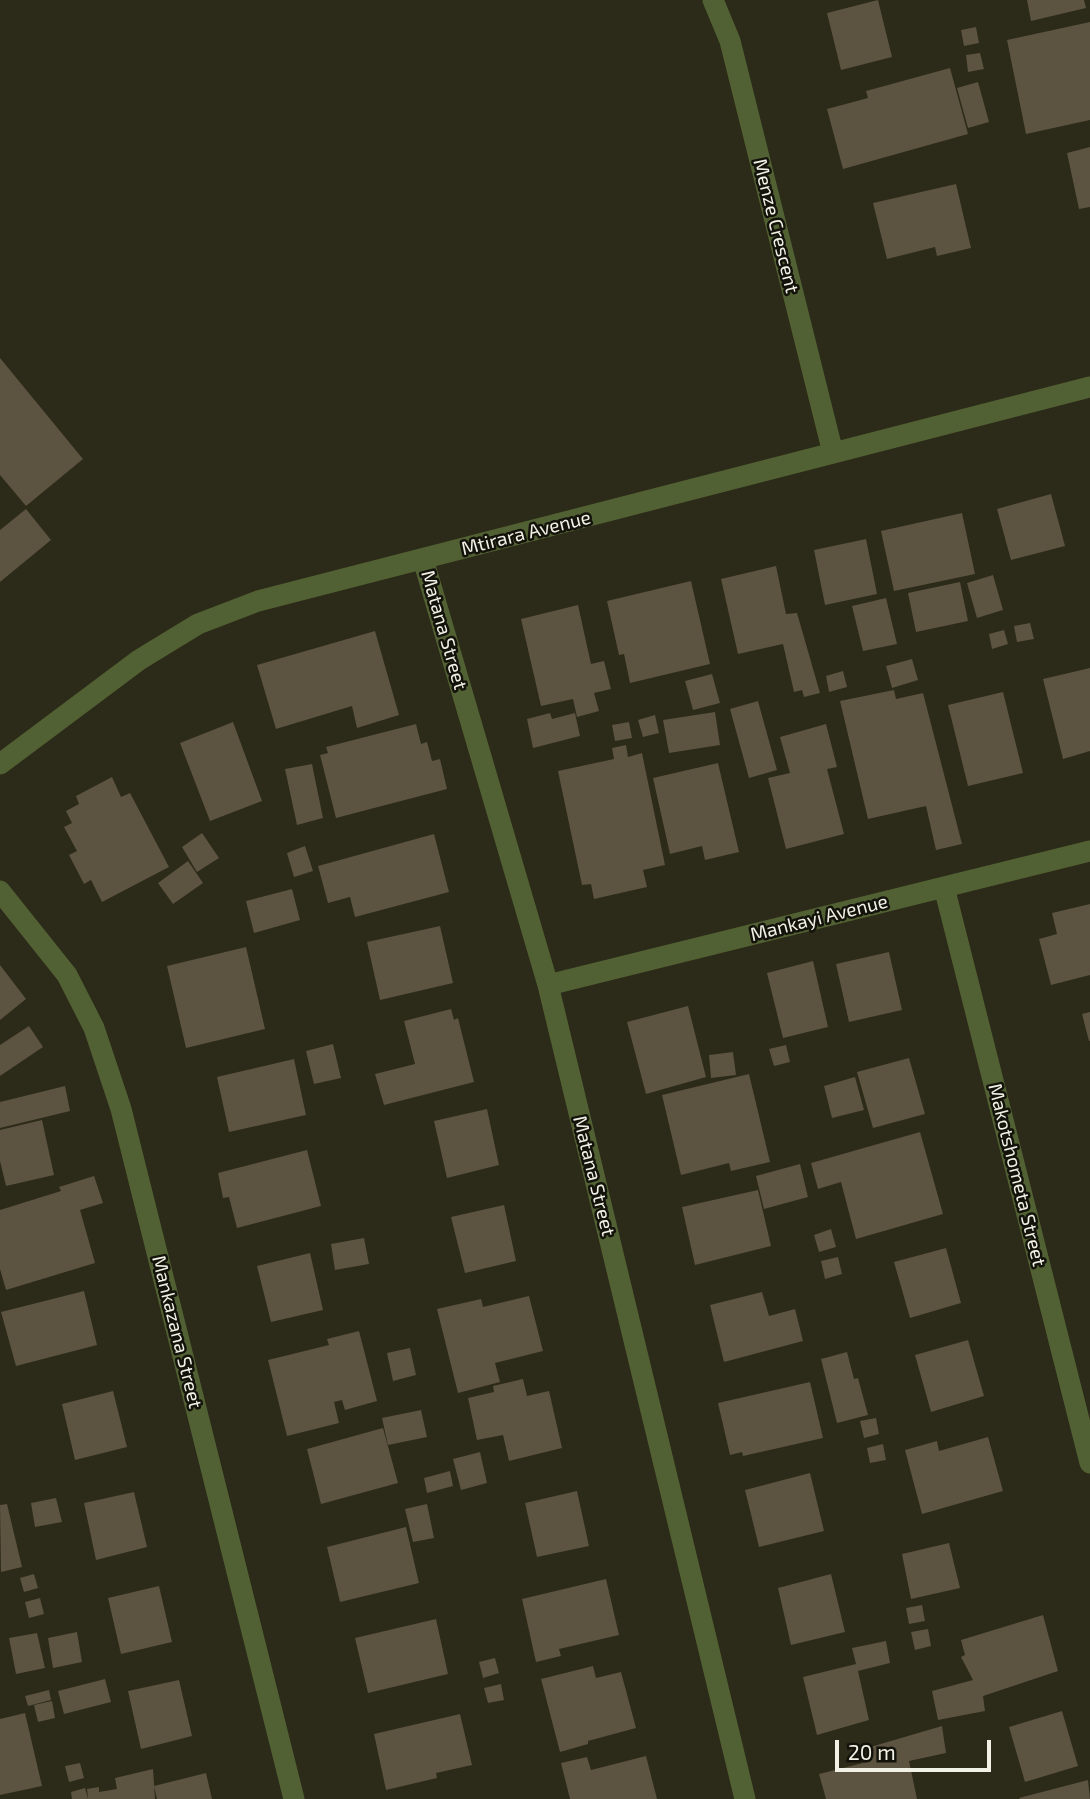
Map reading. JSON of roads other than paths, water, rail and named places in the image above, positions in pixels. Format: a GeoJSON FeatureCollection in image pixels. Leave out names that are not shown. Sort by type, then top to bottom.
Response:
{"type":"FeatureCollection","features":[{"type":"Feature","properties":{"kind":"street","name":"Menze Crescent"},"geometry":{"type":"LineString","coordinates":[[713,0],[730,41],[833,453]]}},
{"type":"Feature","properties":{"kind":"street","name":"Mtirara Avenue"},"geometry":{"type":"LineString","coordinates":[[0,764],[139,660],[198,624],[258,601],[1090,387]]}},
{"type":"Feature","properties":{"kind":"street","name":"Matana Street"},"geometry":{"type":"LineString","coordinates":[[424,559],[548,985],[745,1799]]}},
{"type":"Feature","properties":{"kind":"street","name":"Mankayi Avenue"},"geometry":{"type":"LineString","coordinates":[[548,985],[1090,851]]}},
{"type":"Feature","properties":{"kind":"street","name":"Makotshometa Street"},"geometry":{"type":"LineString","coordinates":[[944,887],[1090,1463]]}},
{"type":"Feature","properties":{"kind":"street","name":"Mankazana Street"},"geometry":{"type":"LineString","coordinates":[[0,891],[66,975],[94,1028],[121,1109],[293,1799]]}}]}
